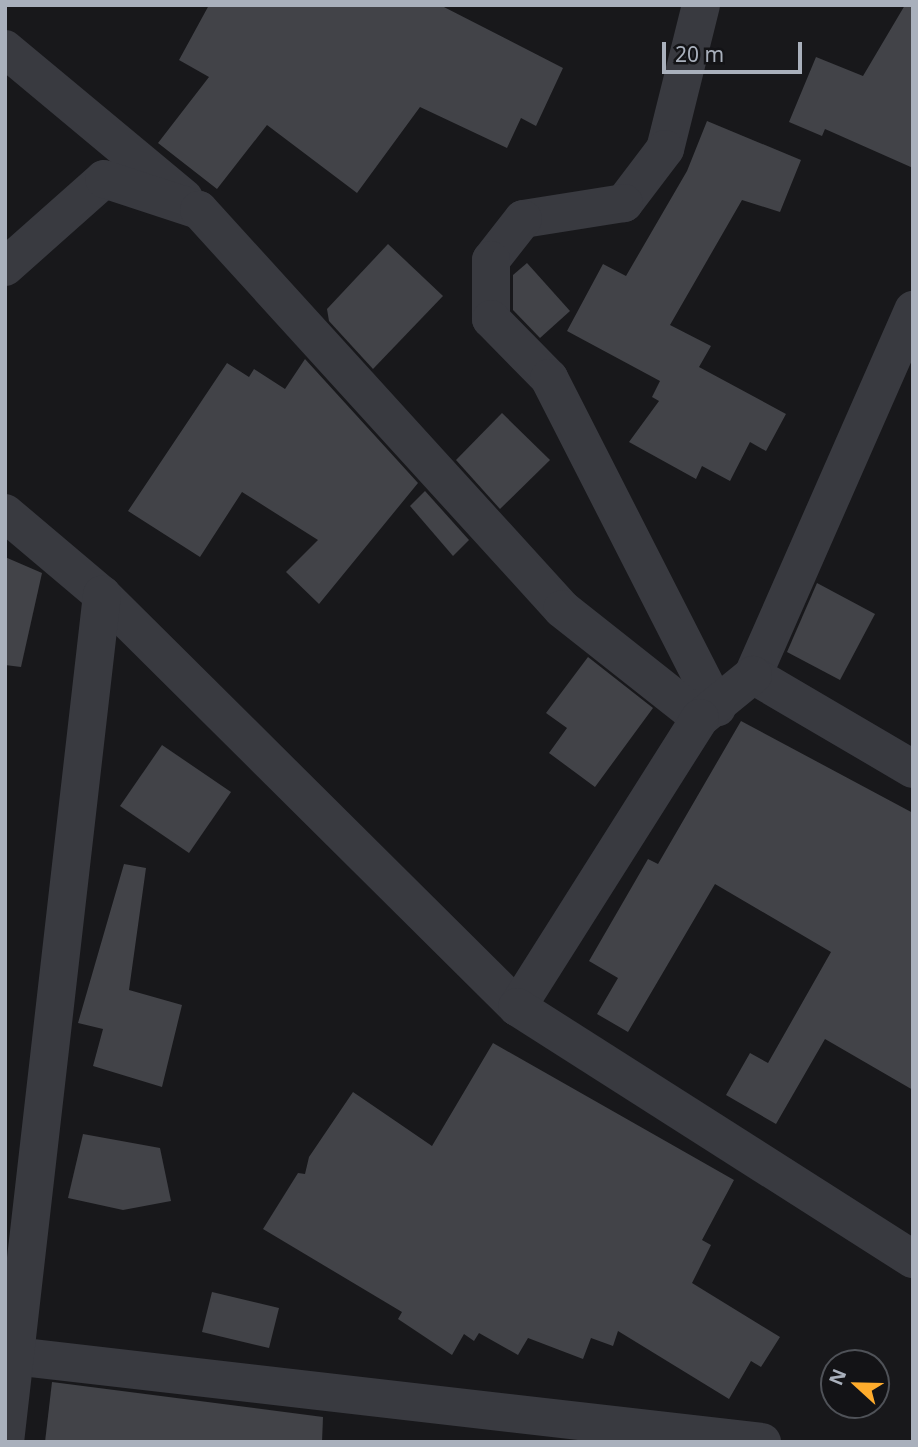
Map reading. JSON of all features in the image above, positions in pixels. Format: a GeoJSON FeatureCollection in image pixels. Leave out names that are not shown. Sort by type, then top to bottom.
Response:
{"type":"FeatureCollection","features":[{"type":"Feature","properties":{"kind":"street"},"geometry":{"type":"LineString","coordinates":[[704,6],[665,149],[624,203],[523,219],[491,260],[491,319],[549,378],[709,713]]}},
{"type":"Feature","properties":{"kind":"street"},"geometry":{"type":"LineString","coordinates":[[5,49],[199,210],[562,609],[709,713]]}},
{"type":"Feature","properties":{"kind":"street"},"geometry":{"type":"LineString","coordinates":[[5,267],[104,179],[199,210]]}},
{"type":"Feature","properties":{"kind":"street"},"geometry":{"type":"LineString","coordinates":[[517,1007],[709,713],[753,675],[913,310]]}},
{"type":"Feature","properties":{"kind":"street"},"geometry":{"type":"LineString","coordinates":[[5,513],[102,596],[517,1007],[913,1259]]}},
{"type":"Feature","properties":{"kind":"street"},"geometry":{"type":"LineString","coordinates":[[6,1426],[102,596]]}},
{"type":"Feature","properties":{"kind":"street"},"geometry":{"type":"LineString","coordinates":[[753,675],[913,769]]}},
{"type":"Feature","properties":{"kind":"street"},"geometry":{"type":"LineString","coordinates":[[14,1356],[655,1435],[762,1442]]}},
{"type":"Feature","properties":{"kind":"building"},"geometry":{"type":"Polygon","coordinates":[[[209,5],[440,5],[563,68],[536,126],[521,118],[507,148],[420,107],[357,193],[267,125],[217,189],[158,143],[209,77],[179,60],[209,5]]]}},
{"type":"Feature","properties":{"kind":"building"},"geometry":{"type":"Polygon","coordinates":[[[905,5],[913,5],[913,168],[825,129],[822,136],[789,122],[816,57],[863,76],[905,5]]]}},
{"type":"Feature","properties":{"kind":"building"},"geometry":{"type":"Polygon","coordinates":[[[707,121],[801,160],[780,212],[742,200],[670,325],[711,346],[699,367],[786,414],[766,451],[750,442],[730,481],[702,466],[696,479],[629,442],[659,401],[652,397],[660,381],[567,331],[603,264],[626,276],[687,171],[707,121]]]}},
{"type":"Feature","properties":{"kind":"building"},"geometry":{"type":"Polygon","coordinates":[[[388,244],[443,296],[373,369],[329,321],[327,309],[388,244]]]}},
{"type":"Feature","properties":{"kind":"building"},"geometry":{"type":"Polygon","coordinates":[[[527,263],[570,311],[540,338],[513,310],[513,275],[527,263]]]}},
{"type":"Feature","properties":{"kind":"building"},"geometry":{"type":"Polygon","coordinates":[[[305,359],[418,483],[319,604],[286,572],[318,540],[242,492],[200,557],[128,511],[227,363],[249,377],[254,369],[285,389],[305,359]]]}},
{"type":"Feature","properties":{"kind":"building"},"geometry":{"type":"Polygon","coordinates":[[[502,413],[550,460],[500,509],[456,460],[502,413]]]}},
{"type":"Feature","properties":{"kind":"building"},"geometry":{"type":"Polygon","coordinates":[[[425,491],[469,540],[453,556],[410,506],[425,491]]]}},
{"type":"Feature","properties":{"kind":"building"},"geometry":{"type":"Polygon","coordinates":[[[5,557],[42,573],[21,667],[5,665],[5,557]]]}},
{"type":"Feature","properties":{"kind":"building"},"geometry":{"type":"Polygon","coordinates":[[[817,583],[875,614],[840,680],[787,652],[817,583]]]}},
{"type":"Feature","properties":{"kind":"building"},"geometry":{"type":"Polygon","coordinates":[[[588,657],[653,708],[595,787],[549,753],[567,728],[546,713],[588,657]]]}},
{"type":"Feature","properties":{"kind":"building"},"geometry":{"type":"Polygon","coordinates":[[[741,721],[913,813],[913,1090],[825,1039],[776,1124],[726,1095],[750,1053],[768,1063],[831,952],[715,884],[628,1032],[597,1014],[618,978],[589,961],[648,859],[658,864],[741,721]]]}},
{"type":"Feature","properties":{"kind":"building"},"geometry":{"type":"Polygon","coordinates":[[[162,745],[231,792],[189,853],[120,806],[162,745]]]}},
{"type":"Feature","properties":{"kind":"building"},"geometry":{"type":"Polygon","coordinates":[[[124,864],[146,868],[129,990],[182,1005],[162,1087],[93,1066],[103,1029],[78,1023],[124,864]]]}},
{"type":"Feature","properties":{"kind":"building"},"geometry":{"type":"Polygon","coordinates":[[[493,1043],[734,1180],[702,1240],[711,1245],[692,1283],[780,1337],[761,1367],[751,1361],[729,1399],[618,1331],[613,1346],[591,1338],[583,1359],[528,1338],[518,1355],[479,1333],[474,1341],[464,1334],[452,1355],[398,1319],[402,1312],[263,1229],[298,1173],[305,1174],[309,1157],[353,1092],[432,1146],[493,1043]]]}},
{"type":"Feature","properties":{"kind":"building"},"geometry":{"type":"Polygon","coordinates":[[[83,1134],[160,1148],[171,1201],[123,1210],[68,1198],[83,1134]]]}},
{"type":"Feature","properties":{"kind":"building"},"geometry":{"type":"Polygon","coordinates":[[[212,1292],[279,1308],[269,1348],[202,1332],[212,1292]]]}},
{"type":"Feature","properties":{"kind":"building"},"geometry":{"type":"Polygon","coordinates":[[[52,1382],[323,1417],[322,1442],[45,1442],[52,1382]]]}}]}
